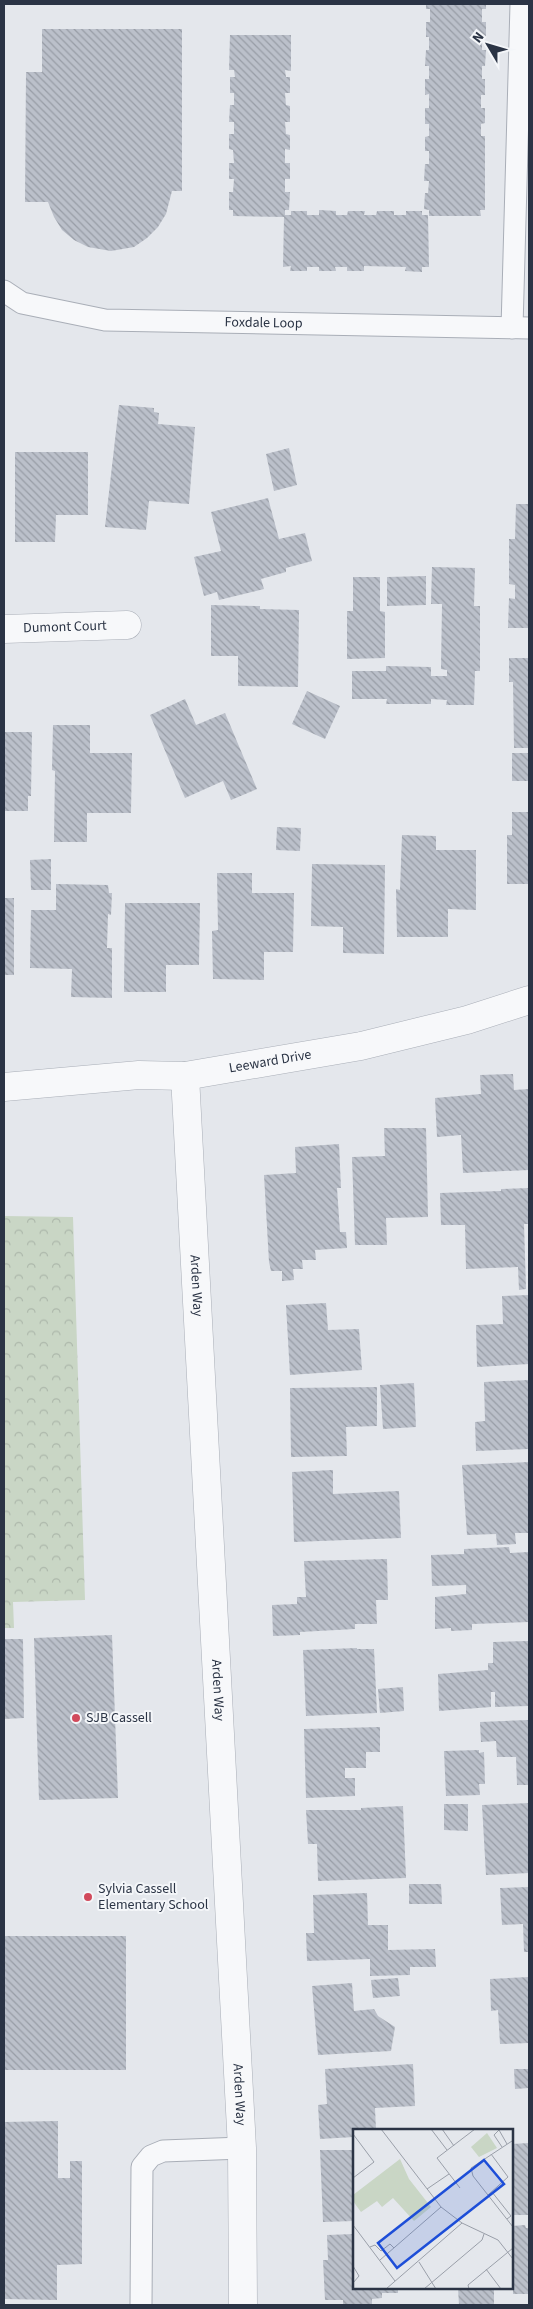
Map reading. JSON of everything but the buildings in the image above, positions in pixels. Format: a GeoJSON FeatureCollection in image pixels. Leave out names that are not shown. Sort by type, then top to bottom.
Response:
{"type":"FeatureCollection","features":[{"type":"Feature","properties":{"kind":"street","name":"Dumont Court"},"geometry":{"type":"LineString","coordinates":[[4,629],[127,625]]}},
{"type":"Feature","properties":{"kind":"street","name":"Leeward Drive"},"geometry":{"type":"LineString","coordinates":[[4,1088],[139,1075],[185,1076],[361,1046],[467,1020],[529,1000]]}},
{"type":"Feature","properties":{"kind":"street","name":"Arden Way"},"geometry":{"type":"LineString","coordinates":[[185,1076],[242,2148],[243,2305]]}},
{"type":"Feature","properties":{"kind":"lane"},"geometry":{"type":"LineString","coordinates":[[521,4],[521,328]]}},
{"type":"Feature","properties":{"kind":"lane","name":"Foxdale Loop"},"geometry":{"type":"LineString","coordinates":[[4,291],[22,303],[105,320],[521,328]]}},
{"type":"Feature","properties":{"kind":"lane"},"geometry":{"type":"LineString","coordinates":[[141,2305],[142,2167],[151,2156],[163,2151],[242,2148]]}},
{"type":"Feature","properties":{"kind":"green space"},"geometry":{"type":"Polygon","coordinates":[[[4,1216],[73,1217],[85,1600],[13,1602],[14,1628],[4,1628],[4,1216]]]}},
{"type":"Feature","properties":{"kind":"place","name":"SJB Cassell"},"geometry":{"type":"Point","coordinates":[76,1718]}},
{"type":"Feature","properties":{"kind":"place","name":"Sylvia Cassell Elementary School"},"geometry":{"type":"Point","coordinates":[88,1897]}}]}
